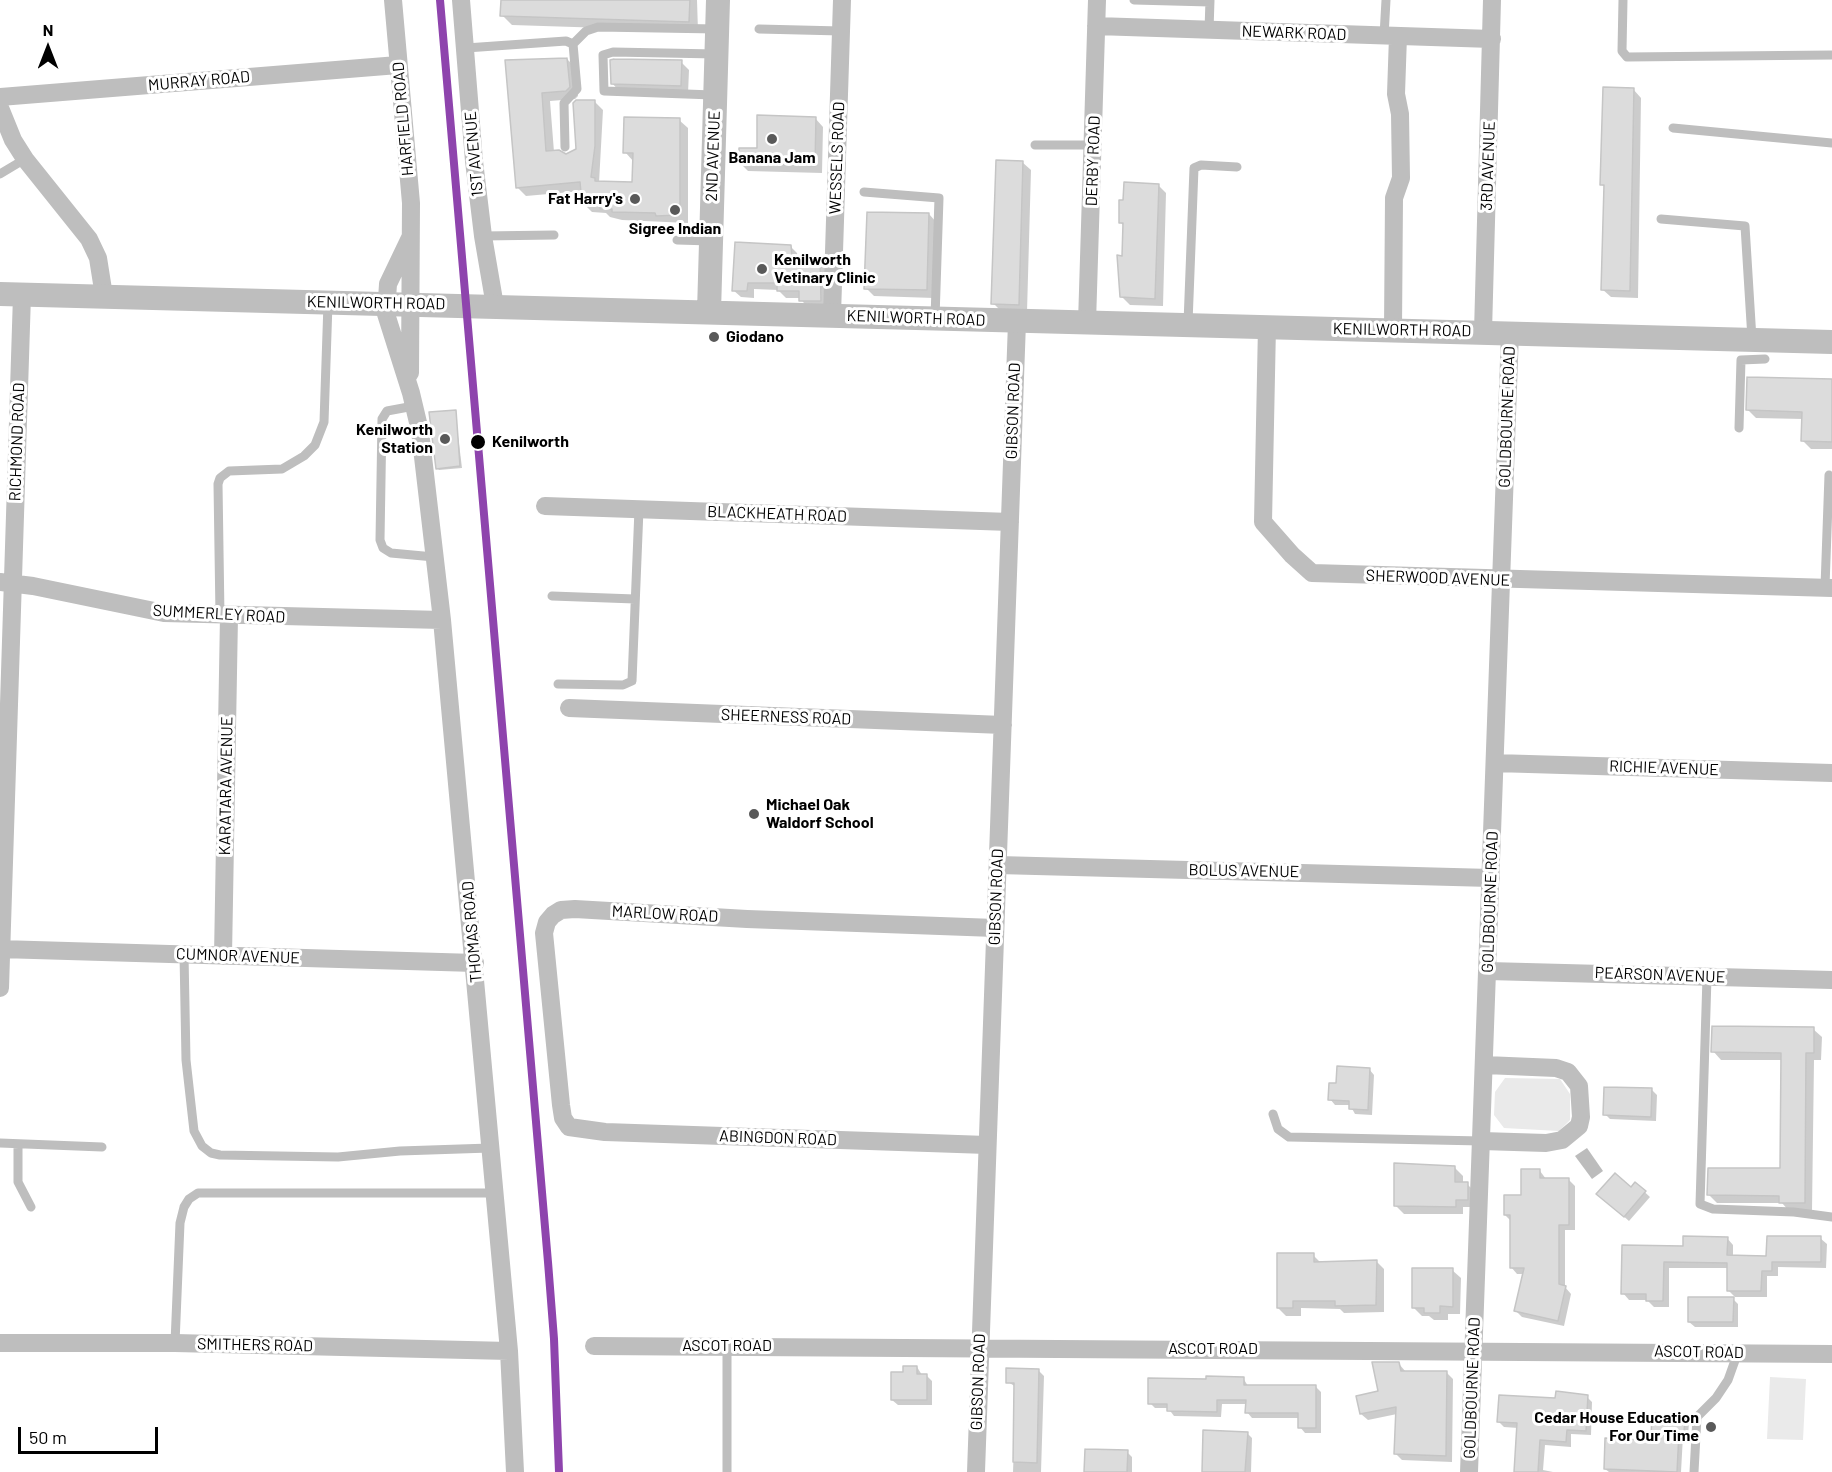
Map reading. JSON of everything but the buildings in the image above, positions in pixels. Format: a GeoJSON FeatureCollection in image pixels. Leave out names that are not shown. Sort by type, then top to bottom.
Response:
{"type":"FeatureCollection","features":[{"type":"Feature","properties":{"kind":"street","name":"HARFIELD ROAD"},"geometry":{"type":"LineString","coordinates":[[393,0],[411,203],[410,238],[388,284],[398,303]]}},
{"type":"Feature","properties":{"kind":"street","name":"1ST AVENUE"},"geometry":{"type":"LineString","coordinates":[[461,0],[474,161],[483,236],[495,306]]}},
{"type":"Feature","properties":{"kind":"street","name":"2ND AVENUE"},"geometry":{"type":"LineString","coordinates":[[710,312],[718,0]]}},
{"type":"Feature","properties":{"kind":"street","name":"WESSELS ROAD"},"geometry":{"type":"LineString","coordinates":[[832,315],[842,0]]}},
{"type":"Feature","properties":{"kind":"street","name":"DERBY ROAD"},"geometry":{"type":"LineString","coordinates":[[1087,322],[1097,0]]}},
{"type":"Feature","properties":{"kind":"street","name":"3RD AVENUE"},"geometry":{"type":"LineString","coordinates":[[1483,332],[1492,0]]}},
{"type":"Feature","properties":{"kind":"street","name":"NEWARK ROAD"},"geometry":{"type":"LineString","coordinates":[[1096,26],[1492,39]]}},
{"type":"Feature","properties":{"kind":"street"},"geometry":{"type":"LineString","coordinates":[[1391,36],[1400,114],[1401,178],[1394,198],[1393,329]]}},
{"type":"Feature","properties":{"kind":"street","name":"MURRAY ROAD"},"geometry":{"type":"LineString","coordinates":[[0,97],[398,65]]}},
{"type":"Feature","properties":{"kind":"street"},"geometry":{"type":"LineString","coordinates":[[0,108],[12,140],[89,239],[100,267],[104,296]]}},
{"type":"Feature","properties":{"kind":"street","name":"KENILWORTH ROAD"},"geometry":{"type":"LineString","coordinates":[[11,295],[398,303],[1017,322],[1510,332],[1753,349],[1832,342]]}},
{"type":"Feature","properties":{"kind":"street","name":"RICHMOND ROAD"},"geometry":{"type":"LineString","coordinates":[[0,988],[11,295]]}},
{"type":"Feature","properties":{"kind":"street","name":"THOMAS ROAD"},"geometry":{"type":"LineString","coordinates":[[398,303],[395,346],[413,399],[442,620],[509,1351],[515,1472]]}},
{"type":"Feature","properties":{"kind":"street","name":"GIBSON ROAD"},"geometry":{"type":"LineString","coordinates":[[976,1472],[1017,322]]}},
{"type":"Feature","properties":{"kind":"street","name":"SHERWOOD AVENUE"},"geometry":{"type":"LineString","coordinates":[[1267,326],[1263,522],[1306,569],[1316,575],[1829,587]]}},
{"type":"Feature","properties":{"kind":"street","name":"GOLDBOURNE ROAD"},"geometry":{"type":"LineString","coordinates":[[1469,1472],[1510,332]]}},
{"type":"Feature","properties":{"kind":"street","name":"BLACKHEATH ROAD"},"geometry":{"type":"LineString","coordinates":[[545,506],[1010,522]]}},
{"type":"Feature","properties":{"kind":"street","name":"SUMMERLEY ROAD"},"geometry":{"type":"LineString","coordinates":[[5,582],[139,609],[225,616],[442,620]]}},
{"type":"Feature","properties":{"kind":"street","name":"KARATARA AVENUE"},"geometry":{"type":"LineString","coordinates":[[224,956],[225,616]]}},
{"type":"Feature","properties":{"kind":"street","name":"SHEERNESS ROAD"},"geometry":{"type":"LineString","coordinates":[[569,708],[1003,725]]}},
{"type":"Feature","properties":{"kind":"street","name":"RICHIE AVENUE"},"geometry":{"type":"LineString","coordinates":[[1495,763],[1832,773]]}},
{"type":"Feature","properties":{"kind":"street","name":"BOLUS AVENUE"},"geometry":{"type":"LineString","coordinates":[[998,865],[1491,878]]}},
{"type":"Feature","properties":{"kind":"street","name":"MARLOW ROAD"},"geometry":{"type":"LineString","coordinates":[[569,1127],[563,1118],[561,1105],[544,933],[547,922],[561,910],[995,928]]}},
{"type":"Feature","properties":{"kind":"street","name":"CUMNOR AVENUE"},"geometry":{"type":"LineString","coordinates":[[1,949],[475,963]]}},
{"type":"Feature","properties":{"kind":"street","name":"PEARSON AVENUE"},"geometry":{"type":"LineString","coordinates":[[1488,971],[1832,980]]}},
{"type":"Feature","properties":{"kind":"street"},"geometry":{"type":"LineString","coordinates":[[1482,1141],[1546,1143],[1562,1140],[1579,1126],[1581,1117],[1579,1086],[1568,1072],[1556,1068],[1485,1065]]}},
{"type":"Feature","properties":{"kind":"street","name":"ABINGDON ROAD"},"geometry":{"type":"LineString","coordinates":[[569,1127],[605,1132],[987,1145]]}},
{"type":"Feature","properties":{"kind":"street","name":"SMITHERS ROAD"},"geometry":{"type":"LineString","coordinates":[[0,1344],[175,1343],[509,1351]]}},
{"type":"Feature","properties":{"kind":"street","name":"ASCOT ROAD"},"geometry":{"type":"LineString","coordinates":[[594,1346],[1832,1354]]}},
{"type":"Feature","properties":{"kind":"lane"},"geometry":{"type":"LineString","coordinates":[[1134,0],[1210,1],[1209,30]]}},
{"type":"Feature","properties":{"kind":"lane"},"geometry":{"type":"LineString","coordinates":[[1386,0],[1391,36]]}},
{"type":"Feature","properties":{"kind":"lane"},"geometry":{"type":"LineString","coordinates":[[1623,0],[1623,51],[1627,57],[1832,55]]}},
{"type":"Feature","properties":{"kind":"lane"},"geometry":{"type":"LineString","coordinates":[[573,44],[586,31],[598,27],[717,29]]}},
{"type":"Feature","properties":{"kind":"lane"},"geometry":{"type":"LineString","coordinates":[[759,29],[841,31]]}},
{"type":"Feature","properties":{"kind":"lane"},"geometry":{"type":"LineString","coordinates":[[466,48],[566,40],[573,44]]}},
{"type":"Feature","properties":{"kind":"lane"},"geometry":{"type":"LineString","coordinates":[[565,147],[564,103],[578,89],[573,44]]}},
{"type":"Feature","properties":{"kind":"lane"},"geometry":{"type":"LineString","coordinates":[[715,95],[604,91],[603,55],[613,52],[717,54]]}},
{"type":"Feature","properties":{"kind":"lane"},"geometry":{"type":"LineString","coordinates":[[1673,128],[1832,143]]}},
{"type":"Feature","properties":{"kind":"lane"},"geometry":{"type":"LineString","coordinates":[[1035,145],[1093,145]]}},
{"type":"Feature","properties":{"kind":"lane"},"geometry":{"type":"LineString","coordinates":[[0,174],[25,159]]}},
{"type":"Feature","properties":{"kind":"lane"},"geometry":{"type":"LineString","coordinates":[[1188,324],[1194,168],[1201,165],[1237,166]]}},
{"type":"Feature","properties":{"kind":"lane"},"geometry":{"type":"LineString","coordinates":[[864,192],[939,198],[934,318]]}},
{"type":"Feature","properties":{"kind":"lane"},"geometry":{"type":"LineString","coordinates":[[1661,219],[1745,226],[1753,349],[1740,363],[1739,428]]}},
{"type":"Feature","properties":{"kind":"lane"},"geometry":{"type":"LineString","coordinates":[[483,236],[554,235]]}},
{"type":"Feature","properties":{"kind":"lane"},"geometry":{"type":"LineString","coordinates":[[678,240],[711,240]]}},
{"type":"Feature","properties":{"kind":"lane"},"geometry":{"type":"LineString","coordinates":[[225,616],[218,484],[220,478],[229,471],[282,469],[304,456],[315,445],[324,422],[328,302]]}},
{"type":"Feature","properties":{"kind":"lane"},"geometry":{"type":"LineString","coordinates":[[413,399],[387,411],[382,419],[380,540],[383,548],[391,553],[434,557]]}},
{"type":"Feature","properties":{"kind":"lane"},"geometry":{"type":"LineString","coordinates":[[1829,475],[1829,587]]}},
{"type":"Feature","properties":{"kind":"lane"},"geometry":{"type":"LineString","coordinates":[[558,684],[623,685],[632,681],[639,509]]}},
{"type":"Feature","properties":{"kind":"lane"},"geometry":{"type":"LineString","coordinates":[[552,596],[635,599]]}},
{"type":"Feature","properties":{"kind":"lane"},"geometry":{"type":"LineString","coordinates":[[184,954],[186,1060],[194,1131],[202,1146],[211,1153],[338,1157],[400,1151],[490,1148]]}},
{"type":"Feature","properties":{"kind":"lane"},"geometry":{"type":"LineString","coordinates":[[1707,977],[1700,1204],[1713,1209],[1794,1212],[1832,1217]]}},
{"type":"Feature","properties":{"kind":"lane"},"geometry":{"type":"LineString","coordinates":[[1273,1114],[1278,1129],[1289,1137],[1482,1141]]}},
{"type":"Feature","properties":{"kind":"lane"},"geometry":{"type":"LineString","coordinates":[[0,1143],[102,1147]]}},
{"type":"Feature","properties":{"kind":"lane"},"geometry":{"type":"LineString","coordinates":[[18,1144],[18,1182],[31,1207]]}},
{"type":"Feature","properties":{"kind":"lane"},"geometry":{"type":"LineString","coordinates":[[175,1343],[180,1223],[184,1207],[189,1199],[198,1193],[494,1193]]}},
{"type":"Feature","properties":{"kind":"lane"},"geometry":{"type":"LineString","coordinates":[[727,1346],[727,1472]]}},
{"type":"Feature","properties":{"kind":"lane"},"geometry":{"type":"LineString","coordinates":[[1694,1472],[1697,1418],[1716,1398],[1728,1380],[1738,1352]]}},
{"type":"Feature","properties":{"kind":"shaded area"},"geometry":{"type":"Polygon","coordinates":[[[1505,1078],[1560,1079],[1570,1094],[1570,1120],[1559,1131],[1504,1128],[1494,1115],[1495,1092],[1505,1078]]]}},
{"type":"Feature","properties":{"kind":"shaded area"},"geometry":{"type":"Polygon","coordinates":[[[1587,1148],[1603,1171],[1592,1179],[1575,1156],[1587,1148]]]}},
{"type":"Feature","properties":{"kind":"shaded area"},"geometry":{"type":"Polygon","coordinates":[[[1770,1377],[1806,1379],[1803,1440],[1767,1439],[1770,1377]]]}},
{"type":"Feature","properties":{"kind":"transit line"},"geometry":{"type":"LineString","coordinates":[[440,0],[548,1262],[554,1339],[559,1472]]}},
{"type":"Feature","properties":{"kind":"place","name":"Banana Jam"},"geometry":{"type":"Point","coordinates":[772,139]}},
{"type":"Feature","properties":{"kind":"place","name":"Fat Harry's"},"geometry":{"type":"Point","coordinates":[635,199]}},
{"type":"Feature","properties":{"kind":"place","name":"Sigree Indian"},"geometry":{"type":"Point","coordinates":[675,210]}},
{"type":"Feature","properties":{"kind":"place","name":"Kenilworth Vetinary Clinic"},"geometry":{"type":"Point","coordinates":[762,269]}},
{"type":"Feature","properties":{"kind":"place","name":"Giodano"},"geometry":{"type":"Point","coordinates":[714,337]}},
{"type":"Feature","properties":{"kind":"place","name":"Kenilworth Station"},"geometry":{"type":"Point","coordinates":[445,439]}},
{"type":"Feature","properties":{"kind":"place","name":"Kenilworth"},"geometry":{"type":"Point","coordinates":[478,442]}},
{"type":"Feature","properties":{"kind":"place","name":"Michael Oak Waldorf School"},"geometry":{"type":"Point","coordinates":[754,814]}},
{"type":"Feature","properties":{"kind":"place","name":"Cedar House Education For Our Time"},"geometry":{"type":"Point","coordinates":[1711,1427]}}]}
